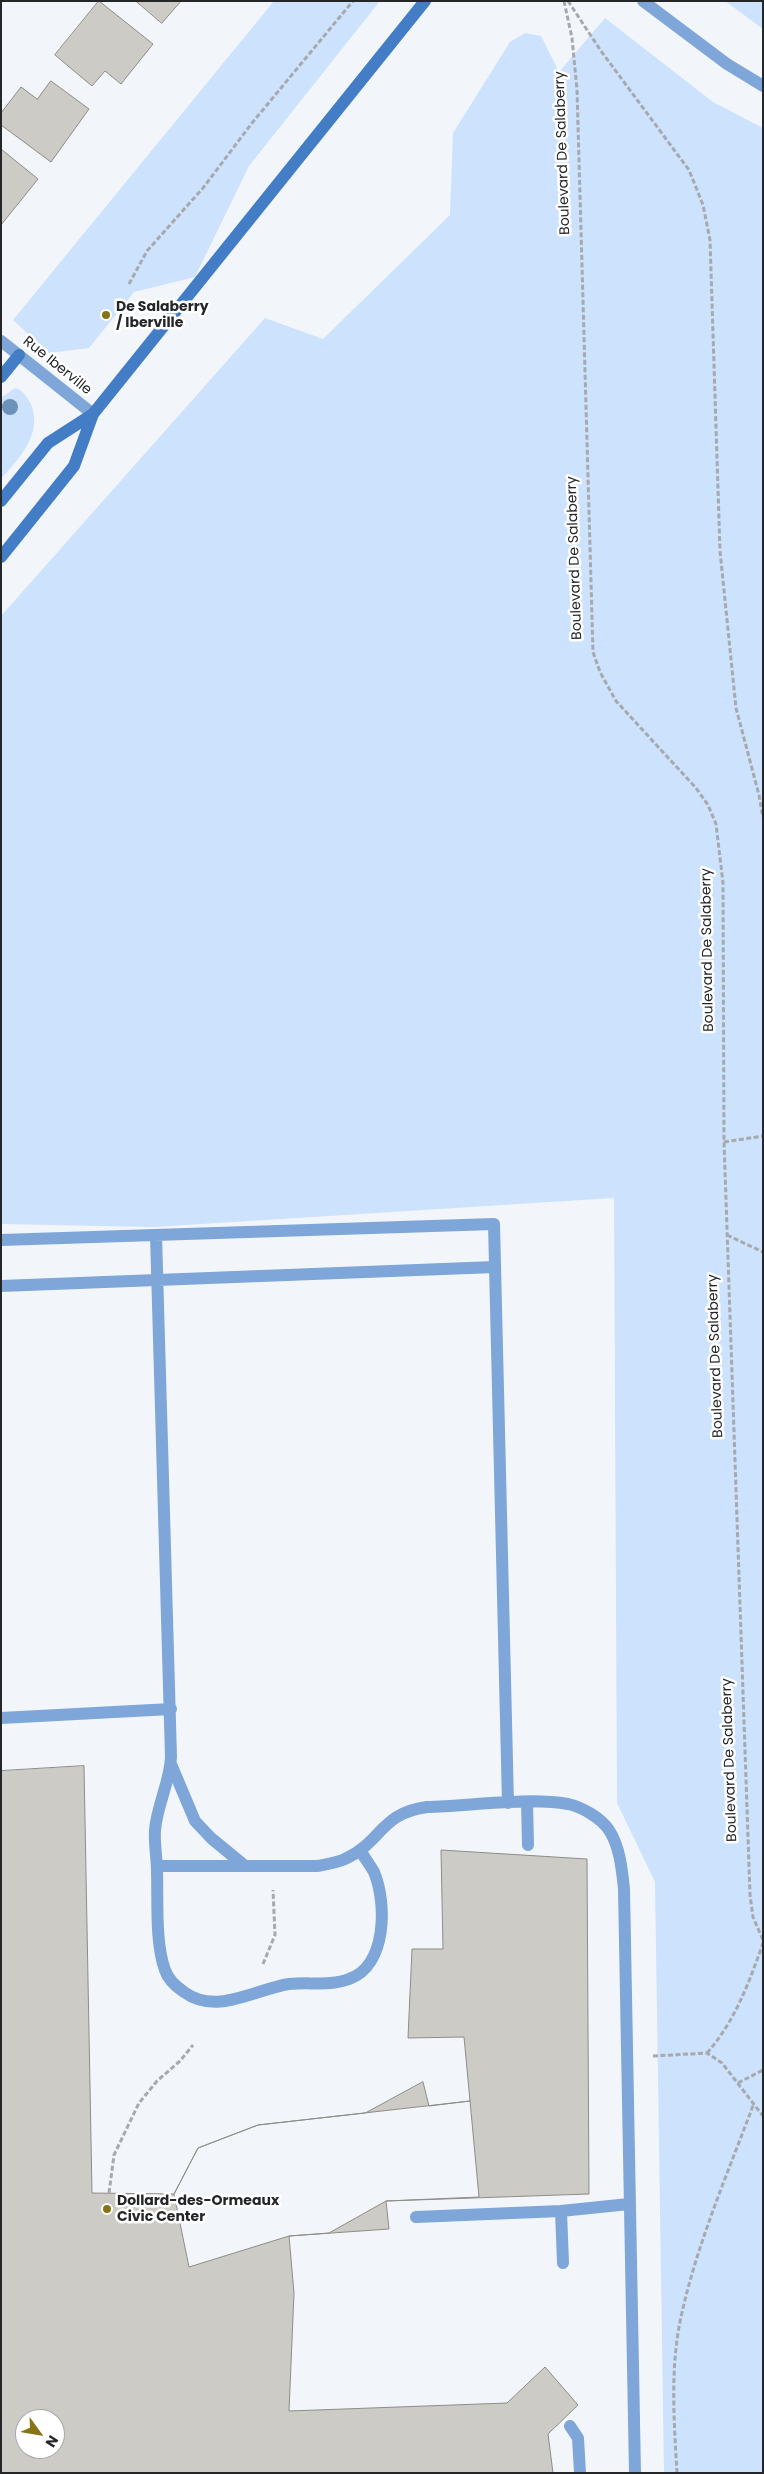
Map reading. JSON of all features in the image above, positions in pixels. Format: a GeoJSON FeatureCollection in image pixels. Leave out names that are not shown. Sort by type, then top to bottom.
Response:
{"type":"FeatureCollection","features":[{"type":"Feature","properties":{"kind":"street"},"geometry":{"type":"LineString","coordinates":[[1,501],[48,443],[93,414],[425,1]]}},
{"type":"Feature","properties":{"kind":"street"},"geometry":{"type":"LineString","coordinates":[[643,1],[727,64],[763,86]]}},
{"type":"Feature","properties":{"kind":"street","name":"Rue Iberville"},"geometry":{"type":"LineString","coordinates":[[1,341],[93,414]]}},
{"type":"Feature","properties":{"kind":"street"},"geometry":{"type":"LineString","coordinates":[[1,376],[20,355]]}},
{"type":"Feature","properties":{"kind":"street"},"geometry":{"type":"LineString","coordinates":[[1,557],[74,466],[93,414]]}},
{"type":"Feature","properties":{"kind":"street"},"geometry":{"type":"LineString","coordinates":[[1,1240],[494,1224],[508,1804]]}},
{"type":"Feature","properties":{"kind":"street"},"geometry":{"type":"LineString","coordinates":[[156,1235],[171,1709],[171,1764],[155,1830],[160,1937],[165,1970],[170,1979],[189,1996],[200,2000],[224,2001],[289,1984],[348,1980],[365,1970],[379,1946],[380,1899],[374,1872],[360,1850]]}},
{"type":"Feature","properties":{"kind":"street"},"geometry":{"type":"LineString","coordinates":[[1,1286],[495,1267]]}},
{"type":"Feature","properties":{"kind":"street"},"geometry":{"type":"LineString","coordinates":[[1,1718],[171,1709]]}},
{"type":"Feature","properties":{"kind":"street"},"geometry":{"type":"LineString","coordinates":[[171,1764],[195,1821],[211,1838],[245,1866]]}},
{"type":"Feature","properties":{"kind":"street"},"geometry":{"type":"LineString","coordinates":[[526,1802],[528,1845]]}},
{"type":"Feature","properties":{"kind":"street"},"geometry":{"type":"LineString","coordinates":[[157,1866],[331,1864],[347,1858],[360,1850],[387,1823],[398,1815],[412,1809],[526,1802],[569,1804],[599,1819],[609,1830],[621,1866],[624,1898],[635,2473]]}},
{"type":"Feature","properties":{"kind":"street"},"geometry":{"type":"LineString","coordinates":[[416,2217],[561,2211],[629,2204]]}},
{"type":"Feature","properties":{"kind":"street"},"geometry":{"type":"LineString","coordinates":[[561,2211],[563,2263]]}},
{"type":"Feature","properties":{"kind":"street"},"geometry":{"type":"LineString","coordinates":[[570,2426],[578,2438],[580,2473]]}},
{"type":"Feature","properties":{"kind":"path"},"geometry":{"type":"LineString","coordinates":[[129,284],[147,251],[203,188],[252,123],[353,1]]}},
{"type":"Feature","properties":{"kind":"path","name":"Boulevard De Salaberry"},"geometry":{"type":"LineString","coordinates":[[564,1],[572,38],[577,90],[594,652],[600,672],[616,701],[696,788],[708,805],[716,824],[723,883],[724,1142],[750,1895],[753,1917],[763,1942]]}},
{"type":"Feature","properties":{"kind":"path"},"geometry":{"type":"LineString","coordinates":[[568,1],[601,51],[689,170],[704,205],[710,240],[722,579],[736,708],[745,738],[763,818]]}},
{"type":"Feature","properties":{"kind":"path"},"geometry":{"type":"LineString","coordinates":[[724,1142],[763,1136]]}},
{"type":"Feature","properties":{"kind":"path"},"geometry":{"type":"LineString","coordinates":[[727,1234],[763,1252]]}},
{"type":"Feature","properties":{"kind":"path"},"geometry":{"type":"LineString","coordinates":[[262,1967],[275,1934],[272,1866]]}},
{"type":"Feature","properties":{"kind":"path"},"geometry":{"type":"LineString","coordinates":[[707,2053],[720,2038],[735,2014],[749,1983],[763,1942]]}},
{"type":"Feature","properties":{"kind":"path"},"geometry":{"type":"LineString","coordinates":[[109,2193],[114,2155],[139,2104],[157,2081],[180,2061],[193,2046]]}},
{"type":"Feature","properties":{"kind":"path"},"geometry":{"type":"LineString","coordinates":[[643,2057],[707,2053],[722,2062],[763,2116]]}},
{"type":"Feature","properties":{"kind":"path"},"geometry":{"type":"LineString","coordinates":[[738,2083],[763,2070]]}},
{"type":"Feature","properties":{"kind":"path"},"geometry":{"type":"LineString","coordinates":[[677,2473],[674,2416],[675,2358],[681,2317],[702,2242],[754,2103]]}},
{"type":"Feature","properties":{"kind":"shaded area"},"geometry":{"type":"Polygon","coordinates":[[[274,1],[380,1],[249,166],[195,277],[134,292],[89,348],[49,353],[13,320],[274,1]]]}},
{"type":"Feature","properties":{"kind":"shaded area"},"geometry":{"type":"Polygon","coordinates":[[[725,1],[763,1],[763,29],[725,1]]]}},
{"type":"Feature","properties":{"kind":"shaded area"},"geometry":{"type":"Polygon","coordinates":[[[605,18],[713,102],[763,128],[763,2473],[664,2473],[655,1882],[617,1803],[614,1198],[154,1227],[1,1224],[1,616],[265,318],[323,339],[450,215],[453,133],[510,42],[525,33],[541,36],[559,72],[605,18]]]}},
{"type":"Feature","properties":{"kind":"shaded area"},"geometry":{"type":"Polygon","coordinates":[[[15,388],[23,392],[31,404],[34,426],[32,436],[22,454],[1,479],[1,398],[15,388]]]}},
{"type":"Feature","properties":{"kind":"building"},"geometry":{"type":"Polygon","coordinates":[[[99,1],[153,44],[121,84],[105,71],[92,86],[55,55],[99,1]]]}},
{"type":"Feature","properties":{"kind":"building"},"geometry":{"type":"Polygon","coordinates":[[[136,1],[181,1],[162,23],[136,1]]]}},
{"type":"Feature","properties":{"kind":"building"},"geometry":{"type":"Polygon","coordinates":[[[51,81],[89,109],[51,162],[1,125],[1,113],[21,87],[37,99],[51,81]]]}},
{"type":"Feature","properties":{"kind":"building"},"geometry":{"type":"Polygon","coordinates":[[[1,149],[38,179],[1,225],[1,149]]]}},
{"type":"Feature","properties":{"kind":"building"},"geometry":{"type":"Polygon","coordinates":[[[84,1766],[92,2193],[174,2194],[198,2148],[258,2125],[470,2101],[464,2037],[408,2038],[412,1949],[443,1949],[441,1850],[587,1859],[589,2194],[386,2201],[389,2229],[289,2236],[294,2293],[289,2411],[507,2403],[545,2367],[578,2405],[548,2434],[553,2473],[1,2473],[1,1771],[84,1766]]]}},
{"type":"Feature","properties":{"kind":"building"},"geometry":{"type":"Polygon","coordinates":[[[423,2082],[429,2106],[470,2101],[479,2197],[386,2201],[329,2233],[289,2236],[189,2267],[174,2194],[198,2148],[258,2125],[365,2113],[423,2082]]]}},
{"type":"Feature","properties":{"kind":"place","name":"De Salaberry / Iberville"},"geometry":{"type":"Point","coordinates":[106,315]}},
{"type":"Feature","properties":{"kind":"place","name":"Dollard-des-Ormeaux Civic Center"},"geometry":{"type":"Point","coordinates":[107,2209]}}]}
